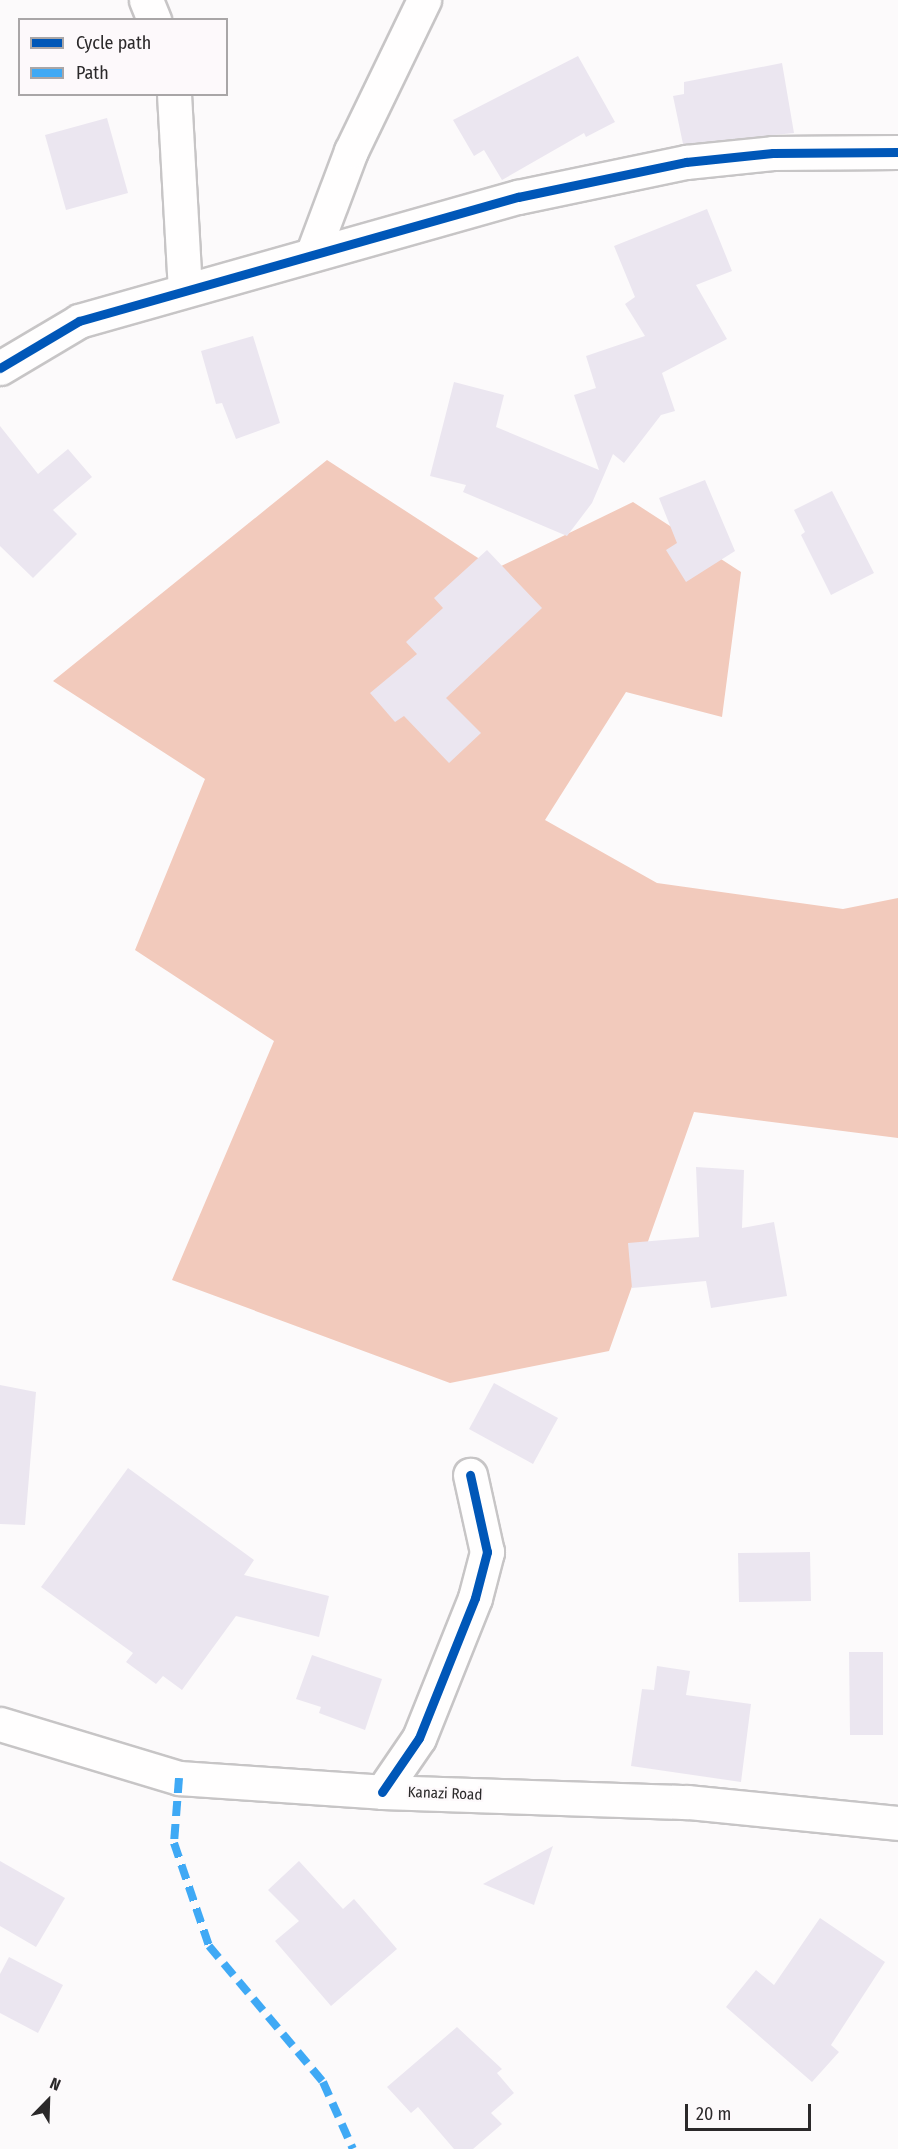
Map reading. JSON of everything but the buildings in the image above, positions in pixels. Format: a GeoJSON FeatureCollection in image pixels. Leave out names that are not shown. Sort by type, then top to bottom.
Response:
{"type":"FeatureCollection","features":[{"type":"Feature","properties":{"kind":"street"},"geometry":{"type":"LineString","coordinates":[[146,0],[153,18]]}},
{"type":"Feature","properties":{"kind":"street"},"geometry":{"type":"LineString","coordinates":[[313,252],[351,151],[424,0]]}},
{"type":"Feature","properties":{"kind":"street"},"geometry":{"type":"LineString","coordinates":[[174,96],[185,289]]}},
{"type":"Feature","properties":{"kind":"street"},"geometry":{"type":"LineString","coordinates":[[0,368],[79,321],[313,252],[518,197],[686,162],[773,153],[898,152]]}},
{"type":"Feature","properties":{"kind":"street"},"geometry":{"type":"LineString","coordinates":[[382,1792],[419,1738],[476,1598],[488,1552],[470,1475]]}},
{"type":"Feature","properties":{"kind":"street","name":"Kanazi Road"},"geometry":{"type":"LineString","coordinates":[[0,1724],[179,1778],[382,1792],[688,1802],[898,1823]]}},
{"type":"Feature","properties":{"kind":"shaded area"},"geometry":{"type":"Polygon","coordinates":[[[327,460],[495,569],[633,502],[741,572],[722,717],[626,692],[545,820],[657,883],[843,909],[898,898],[898,1138],[694,1112],[609,1351],[450,1383],[172,1280],[274,1041],[135,950],[205,779],[53,681],[327,460]]]}},
{"type":"Feature","properties":{"kind":"marked path"},"geometry":{"type":"LineString","coordinates":[[179,1778],[174,1843],[209,1946],[323,2082],[353,2149]]}},
{"type":"Feature","properties":{"kind":"cycle path"},"geometry":{"type":"LineString","coordinates":[[0,368],[79,321],[518,197],[686,162],[773,153],[898,152]]}},
{"type":"Feature","properties":{"kind":"cycle path"},"geometry":{"type":"LineString","coordinates":[[382,1792],[419,1738],[475,1598],[487,1552],[470,1475]]}}]}
